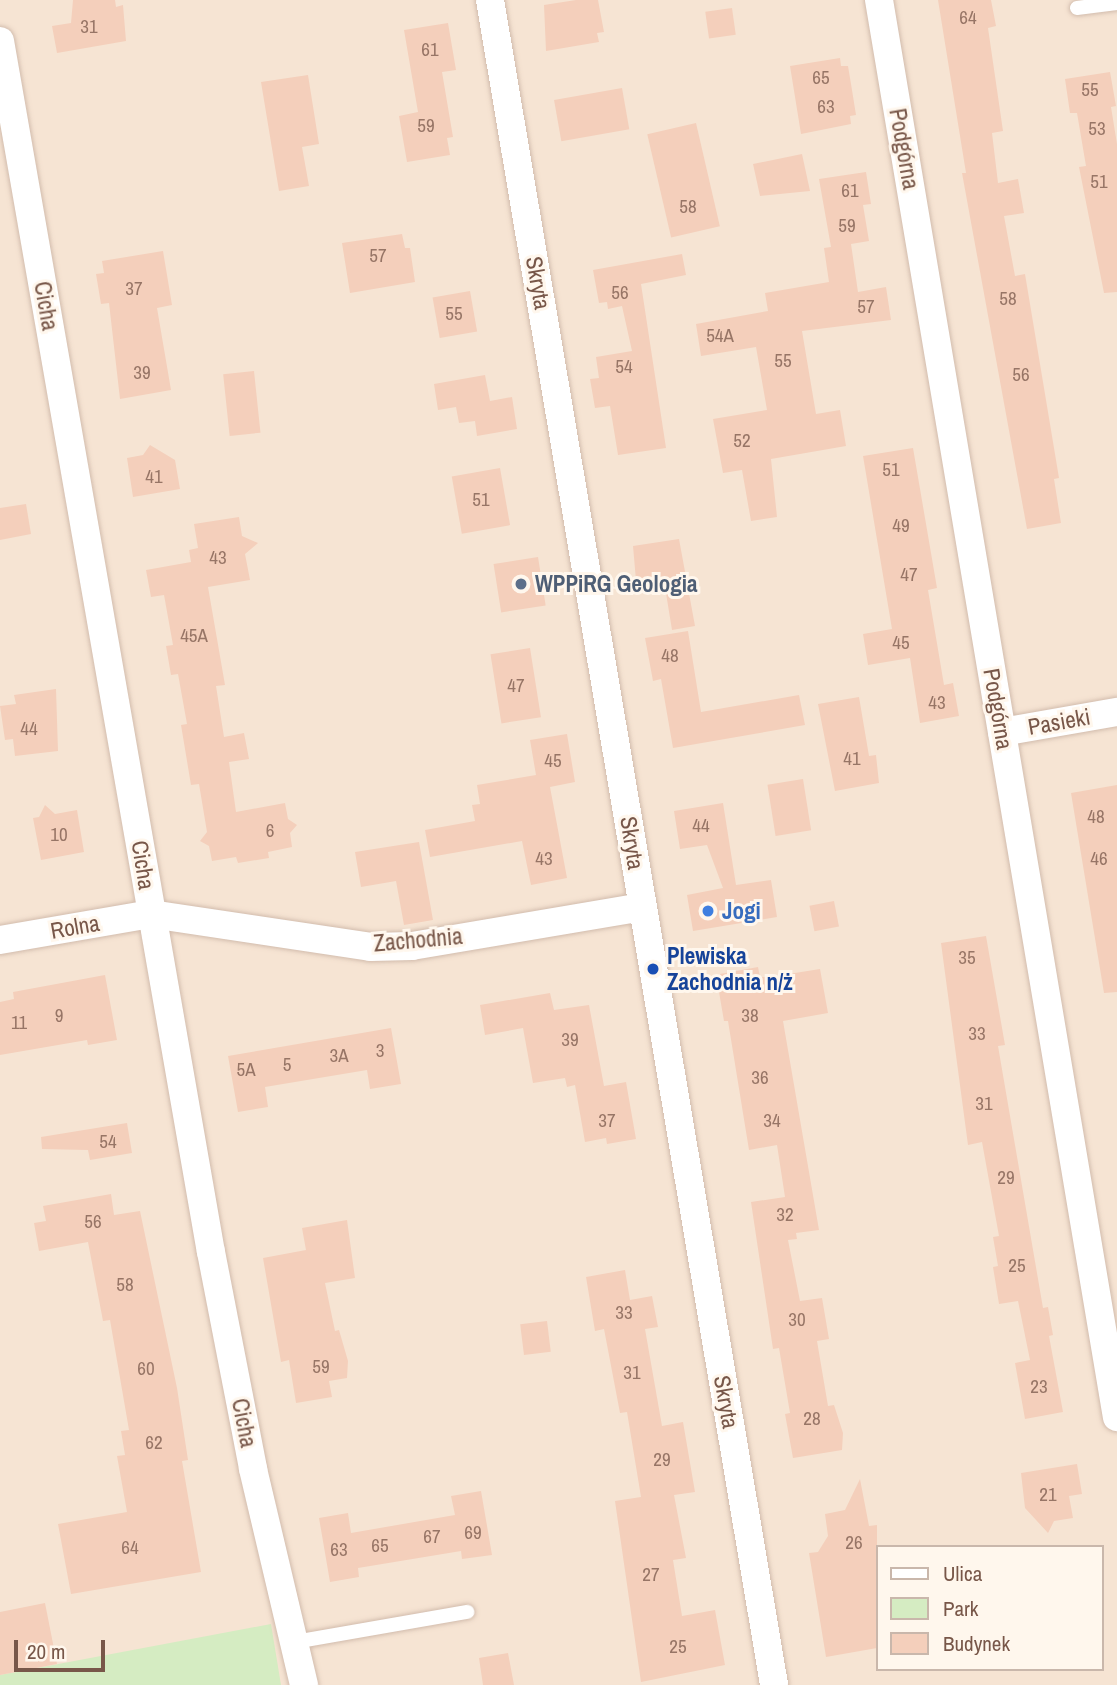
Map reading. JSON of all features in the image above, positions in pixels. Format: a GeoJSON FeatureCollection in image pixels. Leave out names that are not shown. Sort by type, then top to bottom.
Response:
{"type":"FeatureCollection","features":[{"type":"Feature","properties":{"kind":"street","name":"Skryta"},"geometry":{"type":"LineString","coordinates":[[491,0],[775,1685]]}},
{"type":"Feature","properties":{"kind":"street","name":"Podgórna"},"geometry":{"type":"LineString","coordinates":[[878,0],[1117,1417]]}},
{"type":"Feature","properties":{"kind":"street","name":"Cicha"},"geometry":{"type":"LineString","coordinates":[[0,41],[150,915],[253,1469],[304,1685]]}},
{"type":"Feature","properties":{"kind":"street","name":"Pasieki"},"geometry":{"type":"LineString","coordinates":[[1002,732],[1117,712]]}},
{"type":"Feature","properties":{"kind":"street","name":"Zachodnia"},"geometry":{"type":"LineString","coordinates":[[150,915],[385,946],[412,946],[642,907]]}},
{"type":"Feature","properties":{"kind":"street","name":"Rolna"},"geometry":{"type":"LineString","coordinates":[[0,940],[150,915]]}},
{"type":"Feature","properties":{"kind":"lane"},"geometry":{"type":"LineString","coordinates":[[1077,8],[1117,3]]}},
{"type":"Feature","properties":{"kind":"lane"},"geometry":{"type":"LineString","coordinates":[[295,1642],[467,1612]]}},
{"type":"Feature","properties":{"kind":"shaded area"},"geometry":{"type":"Polygon","coordinates":[[[0,0],[1117,0],[1117,1685],[0,1685],[0,0]]]}},
{"type":"Feature","properties":{"kind":"green space"},"geometry":{"type":"Polygon","coordinates":[[[271,1624],[281,1685],[0,1685],[0,1675],[271,1624]]]}},
{"type":"Feature","properties":{"kind":"building"},"geometry":{"type":"Polygon","coordinates":[[[73,0],[115,0],[116,7],[123,5],[126,41],[57,53],[52,26],[71,23],[73,0]]]}},
{"type":"Feature","properties":{"kind":"building"},"geometry":{"type":"Polygon","coordinates":[[[598,0],[604,32],[597,33],[599,42],[546,51],[544,5],[598,0]]]}},
{"type":"Feature","properties":{"kind":"building"},"geometry":{"type":"Polygon","coordinates":[[[938,0],[991,0],[996,26],[988,28],[1003,131],[992,133],[998,183],[1018,179],[1024,213],[1004,216],[1015,276],[1025,274],[1059,478],[1054,479],[1061,523],[1027,529],[962,173],[966,173],[938,0]]]}},
{"type":"Feature","properties":{"kind":"building"},"geometry":{"type":"Polygon","coordinates":[[[732,8],[736,35],[709,38],[705,12],[732,8]]]}},
{"type":"Feature","properties":{"kind":"building"},"geometry":{"type":"Polygon","coordinates":[[[448,23],[456,70],[442,72],[453,137],[447,138],[450,155],[407,162],[399,116],[418,112],[404,30],[448,23]]]}},
{"type":"Feature","properties":{"kind":"building"},"geometry":{"type":"Polygon","coordinates":[[[840,58],[841,66],[848,66],[856,115],[850,116],[851,124],[801,134],[790,66],[840,58]]]}},
{"type":"Feature","properties":{"kind":"building"},"geometry":{"type":"Polygon","coordinates":[[[1110,72],[1116,106],[1111,107],[1117,144],[1117,292],[1104,293],[1079,167],[1086,166],[1077,113],[1070,113],[1065,79],[1110,72]]]}},
{"type":"Feature","properties":{"kind":"building"},"geometry":{"type":"Polygon","coordinates":[[[308,75],[319,144],[302,147],[309,186],[279,191],[261,82],[308,75]]]}},
{"type":"Feature","properties":{"kind":"building"},"geometry":{"type":"Polygon","coordinates":[[[622,88],[629,129],[561,141],[554,100],[622,88]]]}},
{"type":"Feature","properties":{"kind":"building"},"geometry":{"type":"Polygon","coordinates":[[[696,123],[720,226],[671,238],[647,134],[696,123]]]}},
{"type":"Feature","properties":{"kind":"building"},"geometry":{"type":"Polygon","coordinates":[[[802,154],[810,191],[760,196],[753,164],[802,154]]]}},
{"type":"Feature","properties":{"kind":"building"},"geometry":{"type":"Polygon","coordinates":[[[866,172],[871,204],[863,205],[869,241],[851,244],[858,292],[886,287],[891,320],[802,331],[816,414],[840,410],[846,446],[771,459],[777,517],[751,521],[742,470],[723,473],[713,419],[767,410],[756,347],[701,356],[696,324],[768,311],[765,293],[829,282],[824,248],[831,247],[819,179],[866,172]]]}},
{"type":"Feature","properties":{"kind":"building"},"geometry":{"type":"Polygon","coordinates":[[[402,234],[405,248],[410,248],[415,282],[350,293],[342,243],[402,234]]]}},
{"type":"Feature","properties":{"kind":"building"},"geometry":{"type":"Polygon","coordinates":[[[163,251],[172,305],[157,308],[171,390],[120,399],[109,303],[101,304],[96,274],[104,273],[102,261],[163,251]]]}},
{"type":"Feature","properties":{"kind":"building"},"geometry":{"type":"Polygon","coordinates":[[[682,254],[686,275],[641,284],[666,448],[618,455],[610,406],[595,408],[590,379],[599,378],[596,357],[632,351],[622,306],[608,309],[607,302],[599,303],[593,270],[682,254]]]}},
{"type":"Feature","properties":{"kind":"building"},"geometry":{"type":"Polygon","coordinates":[[[470,291],[477,331],[440,338],[433,298],[470,291]]]}},
{"type":"Feature","properties":{"kind":"building"},"geometry":{"type":"Polygon","coordinates":[[[254,371],[260,433],[230,436],[223,374],[254,371]]]}},
{"type":"Feature","properties":{"kind":"building"},"geometry":{"type":"Polygon","coordinates":[[[485,375],[490,401],[512,397],[517,429],[477,436],[475,421],[459,423],[456,407],[438,410],[434,384],[485,375]]]}},
{"type":"Feature","properties":{"kind":"building"},"geometry":{"type":"Polygon","coordinates":[[[150,445],[175,460],[180,489],[133,497],[127,458],[143,455],[150,445]]]}},
{"type":"Feature","properties":{"kind":"building"},"geometry":{"type":"Polygon","coordinates":[[[913,448],[937,588],[928,590],[944,685],[953,683],[959,716],[920,723],[910,658],[868,665],[863,634],[892,629],[863,456],[913,448]]]}},
{"type":"Feature","properties":{"kind":"building"},"geometry":{"type":"Polygon","coordinates":[[[500,468],[510,525],[462,534],[452,477],[500,468]]]}},
{"type":"Feature","properties":{"kind":"building"},"geometry":{"type":"Polygon","coordinates":[[[26,504],[31,534],[0,540],[0,508],[26,504]]]}},
{"type":"Feature","properties":{"kind":"building"},"geometry":{"type":"Polygon","coordinates":[[[239,517],[242,536],[258,543],[245,554],[250,580],[208,587],[225,685],[216,686],[224,737],[244,733],[249,759],[229,762],[236,812],[285,803],[288,819],[297,825],[290,833],[292,847],[268,852],[269,858],[238,863],[236,857],[212,861],[209,846],[200,841],[207,832],[199,784],[191,785],[181,725],[187,724],[178,674],[171,675],[166,646],[173,645],[164,595],[151,597],[146,570],[191,562],[189,550],[198,548],[194,524],[239,517]]]}},
{"type":"Feature","properties":{"kind":"building"},"geometry":{"type":"Polygon","coordinates":[[[679,539],[695,626],[672,630],[665,587],[637,592],[633,546],[679,539]]]}},
{"type":"Feature","properties":{"kind":"building"},"geometry":{"type":"Polygon","coordinates":[[[538,557],[546,605],[501,612],[494,564],[538,557]]]}},
{"type":"Feature","properties":{"kind":"building"},"geometry":{"type":"Polygon","coordinates":[[[688,631],[701,712],[799,695],[805,725],[673,748],[661,679],[653,681],[645,638],[688,631]]]}},
{"type":"Feature","properties":{"kind":"building"},"geometry":{"type":"Polygon","coordinates":[[[530,648],[541,717],[501,723],[490,654],[530,648]]]}},
{"type":"Feature","properties":{"kind":"building"},"geometry":{"type":"Polygon","coordinates":[[[56,689],[58,751],[15,756],[13,739],[5,740],[0,706],[16,704],[14,695],[56,689]]]}},
{"type":"Feature","properties":{"kind":"building"},"geometry":{"type":"Polygon","coordinates":[[[859,697],[869,756],[876,755],[879,783],[835,791],[818,704],[859,697]]]}},
{"type":"Feature","properties":{"kind":"building"},"geometry":{"type":"Polygon","coordinates":[[[567,734],[575,782],[550,787],[567,878],[531,885],[522,841],[430,857],[425,830],[475,821],[472,805],[480,804],[477,785],[536,775],[530,740],[567,734]]]}},
{"type":"Feature","properties":{"kind":"building"},"geometry":{"type":"Polygon","coordinates":[[[803,779],[811,830],[776,836],[767,785],[803,779]]]}},
{"type":"Feature","properties":{"kind":"building"},"geometry":{"type":"Polygon","coordinates":[[[1117,785],[1117,992],[1104,993],[1071,793],[1117,785]]]}},
{"type":"Feature","properties":{"kind":"building"},"geometry":{"type":"Polygon","coordinates":[[[723,803],[736,885],[771,880],[777,917],[693,931],[687,895],[723,888],[707,845],[680,849],[674,811],[723,803]]]}},
{"type":"Feature","properties":{"kind":"building"},"geometry":{"type":"Polygon","coordinates":[[[45,805],[55,814],[77,810],[84,852],[41,860],[33,818],[39,817],[45,805]]]}},
{"type":"Feature","properties":{"kind":"building"},"geometry":{"type":"Polygon","coordinates":[[[419,842],[433,920],[404,925],[396,881],[361,887],[355,852],[419,842]]]}},
{"type":"Feature","properties":{"kind":"building"},"geometry":{"type":"Polygon","coordinates":[[[834,901],[839,927],[814,931],[809,906],[834,901]]]}},
{"type":"Feature","properties":{"kind":"building"},"geometry":{"type":"Polygon","coordinates":[[[986,936],[1005,1045],[998,1046],[1043,1308],[1048,1307],[1053,1335],[1049,1336],[1063,1412],[1025,1419],[1015,1363],[1030,1360],[1018,1301],[999,1304],[993,1267],[998,1266],[993,1237],[999,1236],[982,1142],[968,1145],[941,943],[986,936]]]}},
{"type":"Feature","properties":{"kind":"building"},"geometry":{"type":"Polygon","coordinates":[[[758,967],[760,977],[820,969],[828,1013],[783,1021],[819,1230],[796,1233],[797,1239],[788,1240],[800,1301],[822,1298],[829,1339],[817,1341],[828,1406],[834,1405],[843,1433],[842,1450],[793,1458],[785,1414],[790,1413],[779,1348],[773,1349],[751,1202],[785,1197],[777,1145],[749,1150],[728,1021],[724,1021],[719,992],[723,991],[720,974],[758,967]]]}},
{"type":"Feature","properties":{"kind":"building"},"geometry":{"type":"Polygon","coordinates":[[[105,975],[117,1040],[88,1045],[87,1040],[0,1055],[0,1002],[14,999],[13,992],[105,975]]]}},
{"type":"Feature","properties":{"kind":"building"},"geometry":{"type":"Polygon","coordinates":[[[550,993],[554,1010],[589,1005],[604,1086],[626,1082],[636,1139],[607,1144],[606,1138],[585,1142],[575,1085],[567,1087],[565,1078],[533,1083],[523,1028],[485,1035],[480,1005],[550,993]]]}},
{"type":"Feature","properties":{"kind":"building"},"geometry":{"type":"Polygon","coordinates":[[[391,1028],[401,1084],[370,1089],[367,1070],[265,1087],[268,1107],[238,1112],[228,1056],[391,1028]]]}},
{"type":"Feature","properties":{"kind":"building"},"geometry":{"type":"Polygon","coordinates":[[[127,1123],[132,1153],[90,1160],[88,1150],[42,1149],[41,1137],[127,1123]]]}},
{"type":"Feature","properties":{"kind":"building"},"geometry":{"type":"Polygon","coordinates":[[[111,1194],[114,1215],[140,1211],[177,1388],[188,1460],[182,1461],[201,1572],[71,1594],[58,1524],[127,1512],[117,1456],[125,1455],[121,1431],[129,1430],[110,1320],[103,1321],[88,1242],[39,1251],[34,1223],[46,1221],[43,1206],[111,1194]]]}},
{"type":"Feature","properties":{"kind":"building"},"geometry":{"type":"Polygon","coordinates":[[[347,1220],[355,1278],[325,1283],[335,1331],[339,1330],[348,1361],[347,1378],[329,1381],[332,1397],[296,1403],[289,1360],[281,1362],[263,1258],[306,1250],[302,1228],[347,1220]]]}},
{"type":"Feature","properties":{"kind":"building"},"geometry":{"type":"Polygon","coordinates":[[[625,1270],[630,1300],[652,1296],[658,1327],[645,1329],[662,1426],[683,1422],[695,1492],[674,1495],[686,1558],[673,1560],[682,1616],[715,1610],[725,1665],[641,1682],[615,1501],[641,1497],[627,1412],[620,1413],[604,1329],[595,1331],[586,1277],[625,1270]]]}},
{"type":"Feature","properties":{"kind":"building"},"geometry":{"type":"Polygon","coordinates":[[[547,1321],[551,1352],[524,1355],[520,1324],[547,1321]]]}},
{"type":"Feature","properties":{"kind":"building"},"geometry":{"type":"Polygon","coordinates":[[[1077,1464],[1082,1494],[1069,1496],[1073,1518],[1054,1521],[1048,1533],[1025,1508],[1021,1473],[1077,1464]]]}},
{"type":"Feature","properties":{"kind":"building"},"geometry":{"type":"Polygon","coordinates":[[[860,1479],[869,1526],[877,1525],[876,1648],[826,1657],[809,1553],[818,1552],[828,1536],[825,1514],[845,1510],[860,1479]]]}},
{"type":"Feature","properties":{"kind":"building"},"geometry":{"type":"Polygon","coordinates":[[[481,1491],[492,1555],[462,1559],[461,1551],[358,1568],[359,1577],[330,1582],[319,1518],[348,1513],[351,1533],[455,1515],[451,1496],[481,1491]]]}},
{"type":"Feature","properties":{"kind":"building"},"geometry":{"type":"Polygon","coordinates":[[[45,1603],[57,1664],[0,1675],[0,1612],[45,1603]]]}},
{"type":"Feature","properties":{"kind":"building"},"geometry":{"type":"Polygon","coordinates":[[[508,1653],[514,1685],[483,1685],[479,1658],[508,1653]]]}},
{"type":"Feature","properties":{"kind":"place","name":"WPPiRG Geologia"},"geometry":{"type":"Point","coordinates":[521,584]}},
{"type":"Feature","properties":{"kind":"place","name":"Jogi"},"geometry":{"type":"Point","coordinates":[708,911]}},
{"type":"Feature","properties":{"kind":"place","name":"Plewiska Zachodnia n/ż"},"geometry":{"type":"Point","coordinates":[653,969]}}]}
